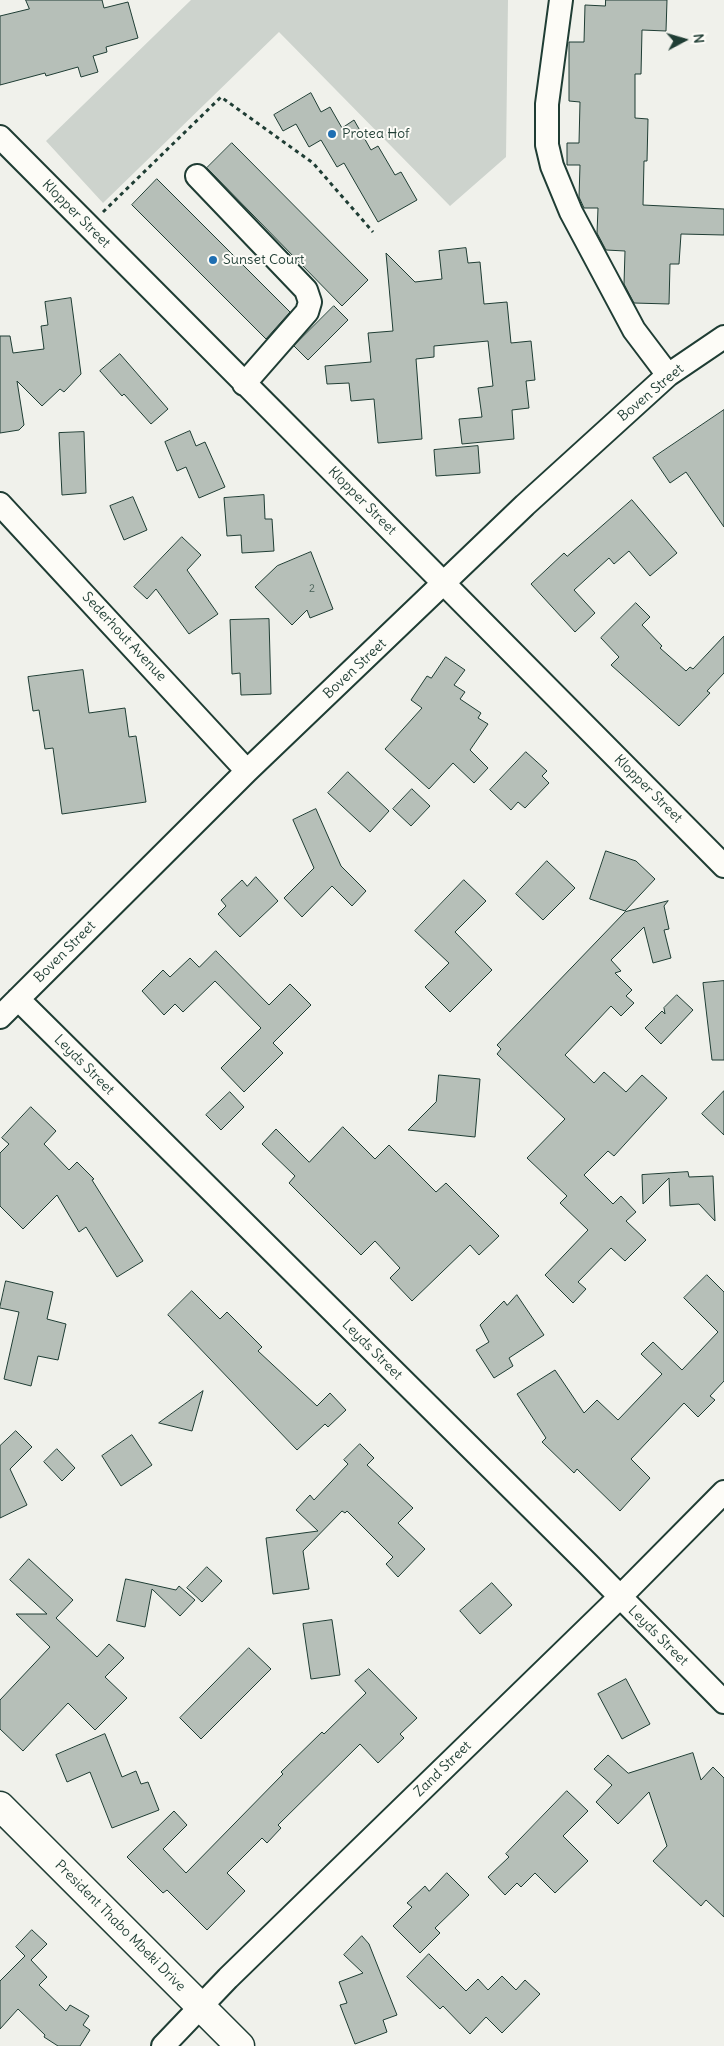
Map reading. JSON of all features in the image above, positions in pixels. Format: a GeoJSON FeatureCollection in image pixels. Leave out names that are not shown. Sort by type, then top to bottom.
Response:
{"type":"FeatureCollection","features":[{"type":"Feature","properties":{"kind":"street"},"geometry":{"type":"LineString","coordinates":[[560,0],[548,104],[547,145],[552,166],[571,212],[634,330],[668,375]]}},
{"type":"Feature","properties":{"kind":"street","name":"Klopper Street"},"geometry":{"type":"LineString","coordinates":[[0,137],[724,866]]}},
{"type":"Feature","properties":{"kind":"street"},"geometry":{"type":"LineString","coordinates":[[197,176],[306,290],[310,302],[308,312],[244,384]]}},
{"type":"Feature","properties":{"kind":"street","name":"Boven Street"},"geometry":{"type":"LineString","coordinates":[[6,1007],[247,771],[525,505],[668,375],[724,337]]}},
{"type":"Feature","properties":{"kind":"street","name":"Sederhout Avenue"},"geometry":{"type":"LineString","coordinates":[[0,504],[247,771]]}},
{"type":"Feature","properties":{"kind":"street","name":"Leyds Street"},"geometry":{"type":"LineString","coordinates":[[6,1007],[620,1597],[724,1702]]}},
{"type":"Feature","properties":{"kind":"street","name":"Zand Street"},"geometry":{"type":"LineString","coordinates":[[163,2046],[200,2006],[620,1597],[724,1492]]}},
{"type":"Feature","properties":{"kind":"street","name":"President Thabo Mbeki Drive"},"geometry":{"type":"LineString","coordinates":[[0,1806],[240,2046]]}},
{"type":"Feature","properties":{"kind":"path"},"geometry":{"type":"LineString","coordinates":[[88,226],[221,97],[313,163],[372,232]]}},
{"type":"Feature","properties":{"kind":"shaded area"},"geometry":{"type":"Polygon","coordinates":[[[191,0],[508,0],[506,157],[450,206],[279,32],[103,203],[46,141],[191,0]]]}},
{"type":"Feature","properties":{"kind":"building"},"geometry":{"type":"Polygon","coordinates":[[[26,0],[102,0],[104,8],[128,2],[138,38],[106,47],[107,52],[93,56],[98,72],[81,77],[78,67],[46,76],[45,73],[0,85],[0,16],[29,9],[26,0]]]}},
{"type":"Feature","properties":{"kind":"building"},"geometry":{"type":"Polygon","coordinates":[[[606,0],[667,0],[666,31],[642,30],[641,74],[635,74],[635,118],[648,119],[647,161],[644,161],[643,205],[724,209],[724,235],[681,234],[679,264],[670,264],[669,304],[634,303],[624,284],[625,251],[606,250],[597,233],[598,208],[584,208],[579,197],[580,165],[567,165],[567,143],[579,143],[580,102],[569,101],[569,42],[584,42],[585,5],[605,6],[606,0]]]}},
{"type":"Feature","properties":{"kind":"building"},"geometry":{"type":"Polygon","coordinates":[[[311,93],[321,112],[330,107],[342,128],[354,120],[371,150],[378,146],[395,175],[401,172],[417,200],[378,222],[344,163],[337,167],[321,140],[309,147],[296,124],[283,131],[274,115],[311,93]]]}},
{"type":"Feature","properties":{"kind":"building"},"geometry":{"type":"Polygon","coordinates":[[[232,143],[368,280],[342,306],[207,168],[232,143]]]}},
{"type":"Feature","properties":{"kind":"building","name":"Sunset Court"},"geometry":{"type":"Polygon","coordinates":[[[157,179],[290,312],[266,339],[132,205],[157,179]]]}},
{"type":"Feature","properties":{"kind":"building"},"geometry":{"type":"Polygon","coordinates":[[[466,248],[468,263],[480,262],[484,304],[507,302],[511,343],[531,341],[535,380],[526,381],[529,408],[512,410],[514,439],[462,444],[459,419],[482,417],[478,388],[493,386],[488,341],[434,346],[434,357],[416,359],[422,439],[378,443],[374,399],[351,401],[349,383],[327,384],[325,366],[371,362],[368,333],[393,331],[386,253],[415,282],[442,279],[439,251],[466,248]]]}},
{"type":"Feature","properties":{"kind":"building"},"geometry":{"type":"Polygon","coordinates":[[[71,298],[81,374],[64,392],[60,389],[42,406],[17,381],[24,425],[19,430],[0,433],[0,336],[10,336],[13,353],[44,349],[41,326],[48,325],[45,302],[71,298]]]}},
{"type":"Feature","properties":{"kind":"building"},"geometry":{"type":"Polygon","coordinates":[[[334,306],[348,320],[308,360],[294,346],[334,306]]]}},
{"type":"Feature","properties":{"kind":"building"},"geometry":{"type":"Polygon","coordinates":[[[120,354],[168,409],[151,424],[100,371],[120,354]]]}},
{"type":"Feature","properties":{"kind":"building"},"geometry":{"type":"Polygon","coordinates":[[[724,410],[724,527],[686,472],[670,483],[653,458],[724,410]]]}},
{"type":"Feature","properties":{"kind":"building"},"geometry":{"type":"Polygon","coordinates":[[[190,431],[196,446],[205,442],[225,487],[199,498],[186,467],[177,471],[165,442],[190,431]]]}},
{"type":"Feature","properties":{"kind":"building"},"geometry":{"type":"Polygon","coordinates":[[[84,432],[86,493],[62,495],[59,433],[84,432]]]}},
{"type":"Feature","properties":{"kind":"building"},"geometry":{"type":"Polygon","coordinates":[[[478,446],[480,473],[436,476],[434,450],[478,446]]]}},
{"type":"Feature","properties":{"kind":"building"},"geometry":{"type":"Polygon","coordinates":[[[264,495],[265,519],[272,519],[274,551],[242,553],[241,535],[227,536],[224,498],[264,495]]]}},
{"type":"Feature","properties":{"kind":"building"},"geometry":{"type":"Polygon","coordinates":[[[133,497],[147,530],[124,540],[110,506],[133,497]]]}},
{"type":"Feature","properties":{"kind":"building"},"geometry":{"type":"Polygon","coordinates":[[[632,500],[677,553],[650,576],[629,551],[614,564],[609,558],[574,590],[595,613],[575,632],[531,584],[564,553],[567,556],[632,500]]]}},
{"type":"Feature","properties":{"kind":"building"},"geometry":{"type":"Polygon","coordinates":[[[182,537],[201,555],[187,570],[218,614],[189,634],[156,589],[147,599],[134,587],[182,537]]]}},
{"type":"Feature","properties":{"kind":"building"},"geometry":{"type":"Polygon","coordinates":[[[311,552],[333,609],[310,618],[307,610],[292,625],[255,587],[277,566],[311,552]]]}},
{"type":"Feature","properties":{"kind":"building"},"geometry":{"type":"Polygon","coordinates":[[[636,603],[650,617],[642,625],[662,646],[660,648],[686,671],[690,667],[693,669],[724,636],[724,673],[707,691],[710,693],[679,726],[611,665],[619,657],[601,638],[636,603]]]}},
{"type":"Feature","properties":{"kind":"building"},"geometry":{"type":"Polygon","coordinates":[[[269,619],[271,694],[241,695],[240,673],[232,674],[230,620],[269,619]]]}},
{"type":"Feature","properties":{"kind":"building"},"geometry":{"type":"Polygon","coordinates":[[[446,657],[465,670],[454,685],[465,692],[460,699],[481,713],[478,718],[488,724],[470,750],[488,768],[474,783],[453,763],[429,789],[385,749],[422,708],[411,700],[427,676],[431,678],[446,657]]]}},
{"type":"Feature","properties":{"kind":"building"},"geometry":{"type":"Polygon","coordinates":[[[83,670],[89,713],[125,708],[129,737],[136,736],[146,802],[62,814],[53,748],[45,749],[39,710],[33,711],[28,677],[83,670]]]}},
{"type":"Feature","properties":{"kind":"building"},"geometry":{"type":"Polygon","coordinates":[[[526,752],[547,771],[542,776],[549,783],[525,808],[518,802],[511,810],[490,790],[526,752]]]}},
{"type":"Feature","properties":{"kind":"building"},"geometry":{"type":"Polygon","coordinates":[[[348,772],[389,811],[370,832],[328,793],[348,772]]]}},
{"type":"Feature","properties":{"kind":"building"},"geometry":{"type":"Polygon","coordinates":[[[412,789],[430,806],[411,826],[393,809],[412,789]]]}},
{"type":"Feature","properties":{"kind":"building"},"geometry":{"type":"Polygon","coordinates":[[[316,809],[341,866],[366,891],[352,906],[332,886],[302,917],[284,898],[314,868],[293,820],[316,809]]]}},
{"type":"Feature","properties":{"kind":"building"},"geometry":{"type":"Polygon","coordinates":[[[606,851],[636,861],[655,879],[625,911],[590,899],[606,851]]]}},
{"type":"Feature","properties":{"kind":"building"},"geometry":{"type":"Polygon","coordinates":[[[547,861],[575,888],[543,920],[516,894],[547,861]]]}},
{"type":"Feature","properties":{"kind":"building"},"geometry":{"type":"Polygon","coordinates":[[[256,877],[278,901],[240,937],[218,914],[226,906],[221,900],[242,880],[247,886],[256,877]]]}},
{"type":"Feature","properties":{"kind":"building"},"geometry":{"type":"Polygon","coordinates":[[[464,880],[486,901],[455,932],[492,970],[450,1012],[425,987],[449,963],[415,931],[464,880]]]}},
{"type":"Feature","properties":{"kind":"building"},"geometry":{"type":"Polygon","coordinates":[[[668,901],[664,906],[669,929],[664,930],[671,958],[653,963],[644,927],[611,960],[621,971],[615,973],[632,990],[626,996],[634,1003],[621,1016],[611,1006],[565,1055],[594,1083],[604,1072],[626,1092],[642,1075],[667,1098],[614,1156],[608,1151],[584,1175],[613,1204],[621,1196],[636,1212],[626,1221],[646,1240],[625,1261],[611,1248],[578,1282],[586,1289],[573,1303],[545,1275],[588,1230],[560,1203],[567,1196],[527,1158],[565,1119],[497,1054],[501,1049],[497,1045],[625,912],[668,901]]]}},
{"type":"Feature","properties":{"kind":"building"},"geometry":{"type":"Polygon","coordinates":[[[216,951],[269,1005],[290,984],[311,1005],[273,1043],[283,1053],[244,1092],[221,1068],[261,1028],[215,981],[183,1012],[175,1004],[164,1015],[142,991],[163,970],[170,977],[190,958],[199,967],[216,951]]]}},
{"type":"Feature","properties":{"kind":"building"},"geometry":{"type":"Polygon","coordinates":[[[724,981],[724,1060],[712,1060],[703,983],[724,981]]]}},
{"type":"Feature","properties":{"kind":"building"},"geometry":{"type":"Polygon","coordinates":[[[677,995],[693,1010],[661,1044],[645,1028],[662,1011],[665,1014],[664,1008],[677,995]]]}},
{"type":"Feature","properties":{"kind":"building"},"geometry":{"type":"Polygon","coordinates":[[[439,1075],[480,1079],[475,1137],[408,1130],[436,1102],[439,1075]]]}},
{"type":"Feature","properties":{"kind":"building"},"geometry":{"type":"Polygon","coordinates":[[[724,1091],[724,1135],[702,1114],[724,1091]]]}},
{"type":"Feature","properties":{"kind":"building"},"geometry":{"type":"Polygon","coordinates":[[[230,1092],[244,1107],[221,1130],[206,1115],[230,1092]]]}},
{"type":"Feature","properties":{"kind":"building"},"geometry":{"type":"Polygon","coordinates":[[[31,1107],[56,1131],[44,1144],[69,1170],[77,1162],[94,1179],[92,1180],[143,1261],[117,1277],[86,1227],[79,1232],[57,1195],[23,1229],[0,1206],[0,1153],[9,1144],[2,1138],[31,1107]]]}},
{"type":"Feature","properties":{"kind":"building"},"geometry":{"type":"Polygon","coordinates":[[[343,1127],[375,1159],[389,1145],[436,1192],[446,1183],[499,1236],[479,1255],[470,1245],[412,1301],[390,1278],[400,1268],[375,1241],[361,1255],[289,1183],[295,1176],[262,1144],[276,1129],[309,1162],[343,1127]]]}},
{"type":"Feature","properties":{"kind":"building"},"geometry":{"type":"Polygon","coordinates":[[[688,1172],[689,1177],[713,1176],[715,1221],[699,1204],[670,1206],[669,1178],[643,1204],[642,1175],[688,1172]]]}},
{"type":"Feature","properties":{"kind":"building"},"geometry":{"type":"Polygon","coordinates":[[[707,1275],[724,1292],[724,1381],[710,1396],[715,1400],[698,1417],[684,1403],[631,1459],[650,1478],[620,1511],[577,1469],[574,1473],[542,1442],[546,1438],[517,1394],[555,1370],[584,1413],[597,1400],[618,1420],[662,1374],[641,1354],[653,1342],[682,1370],[718,1332],[684,1298],[707,1275]]]}},
{"type":"Feature","properties":{"kind":"building"},"geometry":{"type":"Polygon","coordinates":[[[6,1281],[53,1292],[47,1319],[66,1324],[58,1360],[38,1356],[31,1386],[4,1379],[19,1312],[0,1308],[6,1281]]]}},
{"type":"Feature","properties":{"kind":"building"},"geometry":{"type":"Polygon","coordinates":[[[192,1291],[220,1319],[227,1312],[262,1347],[258,1351],[317,1406],[330,1393],[346,1410],[328,1427],[325,1424],[297,1450],[168,1315],[192,1291]]]}},
{"type":"Feature","properties":{"kind":"building"},"geometry":{"type":"Polygon","coordinates":[[[517,1295],[544,1335],[509,1358],[513,1366],[494,1378],[476,1350],[489,1342],[480,1325],[504,1301],[507,1305],[517,1295]]]}},
{"type":"Feature","properties":{"kind":"building"},"geometry":{"type":"Polygon","coordinates":[[[203,1391],[192,1431],[159,1423],[203,1391]]]}},
{"type":"Feature","properties":{"kind":"building"},"geometry":{"type":"Polygon","coordinates":[[[16,1431],[32,1447],[10,1469],[27,1505],[0,1518],[0,1446],[16,1431]]]}},
{"type":"Feature","properties":{"kind":"building"},"geometry":{"type":"Polygon","coordinates":[[[132,1435],[152,1465],[121,1486],[102,1456],[132,1435]]]}},
{"type":"Feature","properties":{"kind":"building"},"geometry":{"type":"Polygon","coordinates":[[[360,1444],[374,1458],[367,1465],[413,1508],[398,1523],[425,1549],[398,1577],[386,1564],[393,1557],[347,1511],[345,1513],[342,1511],[303,1551],[309,1589],[273,1594],[266,1538],[318,1531],[296,1510],[310,1495],[314,1500],[348,1464],[344,1460],[360,1444]]]}},
{"type":"Feature","properties":{"kind":"building"},"geometry":{"type":"Polygon","coordinates":[[[57,1449],[75,1468],[62,1481],[44,1462],[57,1449]]]}},
{"type":"Feature","properties":{"kind":"building"},"geometry":{"type":"Polygon","coordinates":[[[29,1559],[73,1600],[56,1618],[97,1657],[109,1644],[124,1658],[105,1677],[127,1698],[95,1730],[68,1703],[23,1751],[0,1729],[0,1700],[50,1647],[16,1614],[47,1614],[10,1580],[29,1559]]]}},
{"type":"Feature","properties":{"kind":"building"},"geometry":{"type":"Polygon","coordinates":[[[207,1567],[222,1581],[202,1602],[187,1588],[207,1567]]]}},
{"type":"Feature","properties":{"kind":"building"},"geometry":{"type":"Polygon","coordinates":[[[126,1579],[176,1590],[179,1586],[195,1600],[180,1616],[152,1589],[145,1627],[117,1621],[126,1579]]]}},
{"type":"Feature","properties":{"kind":"building"},"geometry":{"type":"Polygon","coordinates":[[[492,1583],[512,1605],[480,1634],[460,1611],[492,1583]]]}},
{"type":"Feature","properties":{"kind":"building"},"geometry":{"type":"Polygon","coordinates":[[[332,1620],[340,1675],[311,1679],[303,1624],[332,1620]]]}},
{"type":"Feature","properties":{"kind":"building"},"geometry":{"type":"Polygon","coordinates":[[[249,1648],[271,1669],[201,1739],[180,1718],[249,1648]]]}},
{"type":"Feature","properties":{"kind":"building"},"geometry":{"type":"Polygon","coordinates":[[[369,1669],[417,1718],[400,1734],[404,1738],[378,1763],[360,1744],[278,1825],[281,1828],[267,1843],[262,1838],[227,1873],[245,1891],[207,1930],[167,1890],[163,1893],[127,1857],[174,1811],[187,1825],[163,1849],[186,1873],[283,1774],[281,1772],[366,1693],[355,1681],[369,1669]]]}},
{"type":"Feature","properties":{"kind":"building"},"geometry":{"type":"Polygon","coordinates":[[[626,1679],[650,1724],[622,1739],[598,1694],[626,1679]]]}},
{"type":"Feature","properties":{"kind":"building"},"geometry":{"type":"Polygon","coordinates":[[[105,1734],[122,1777],[136,1771],[141,1784],[148,1782],[159,1810],[112,1828],[90,1772],[67,1782],[56,1755],[105,1734]]]}},
{"type":"Feature","properties":{"kind":"building"},"geometry":{"type":"Polygon","coordinates":[[[693,1753],[701,1780],[713,1767],[724,1778],[724,1917],[706,1900],[701,1906],[653,1861],[667,1846],[649,1792],[618,1824],[596,1802],[612,1785],[594,1769],[608,1755],[628,1773],[693,1753]]]}},
{"type":"Feature","properties":{"kind":"building"},"geometry":{"type":"Polygon","coordinates":[[[567,1791],[588,1811],[563,1836],[588,1861],[555,1893],[535,1873],[521,1887],[517,1883],[505,1895],[488,1877],[509,1857],[506,1854],[567,1791]]]}},
{"type":"Feature","properties":{"kind":"building"},"geometry":{"type":"Polygon","coordinates":[[[447,1873],[469,1895],[435,1928],[440,1933],[420,1953],[393,1926],[412,1907],[407,1903],[425,1886],[429,1891],[447,1873]]]}},
{"type":"Feature","properties":{"kind":"building"},"geometry":{"type":"Polygon","coordinates":[[[32,1930],[47,1944],[31,1960],[47,1977],[39,1985],[66,2011],[70,2005],[89,2016],[83,2025],[90,2030],[80,2046],[58,2046],[44,2037],[45,2035],[18,2009],[0,2029],[0,1981],[25,1956],[16,1947],[32,1930]]]}},
{"type":"Feature","properties":{"kind":"building"},"geometry":{"type":"Polygon","coordinates":[[[362,1936],[369,1944],[397,2015],[383,2020],[387,2032],[355,2044],[340,2005],[347,2003],[339,1982],[363,1973],[344,1955],[362,1936]]]}},
{"type":"Feature","properties":{"kind":"building"},"geometry":{"type":"Polygon","coordinates":[[[429,1954],[466,1991],[478,1979],[488,1990],[502,1976],[516,1990],[525,1980],[540,1994],[502,2033],[486,2017],[470,2034],[443,2006],[440,2009],[407,1977],[429,1954]]]}},
{"type":"Feature","properties":{"kind":"place","name":"Protea Hof"},"geometry":{"type":"Point","coordinates":[332,134]}},
{"type":"Feature","properties":{"kind":"place","name":"Sunset Court"},"geometry":{"type":"Point","coordinates":[213,260]}}]}
